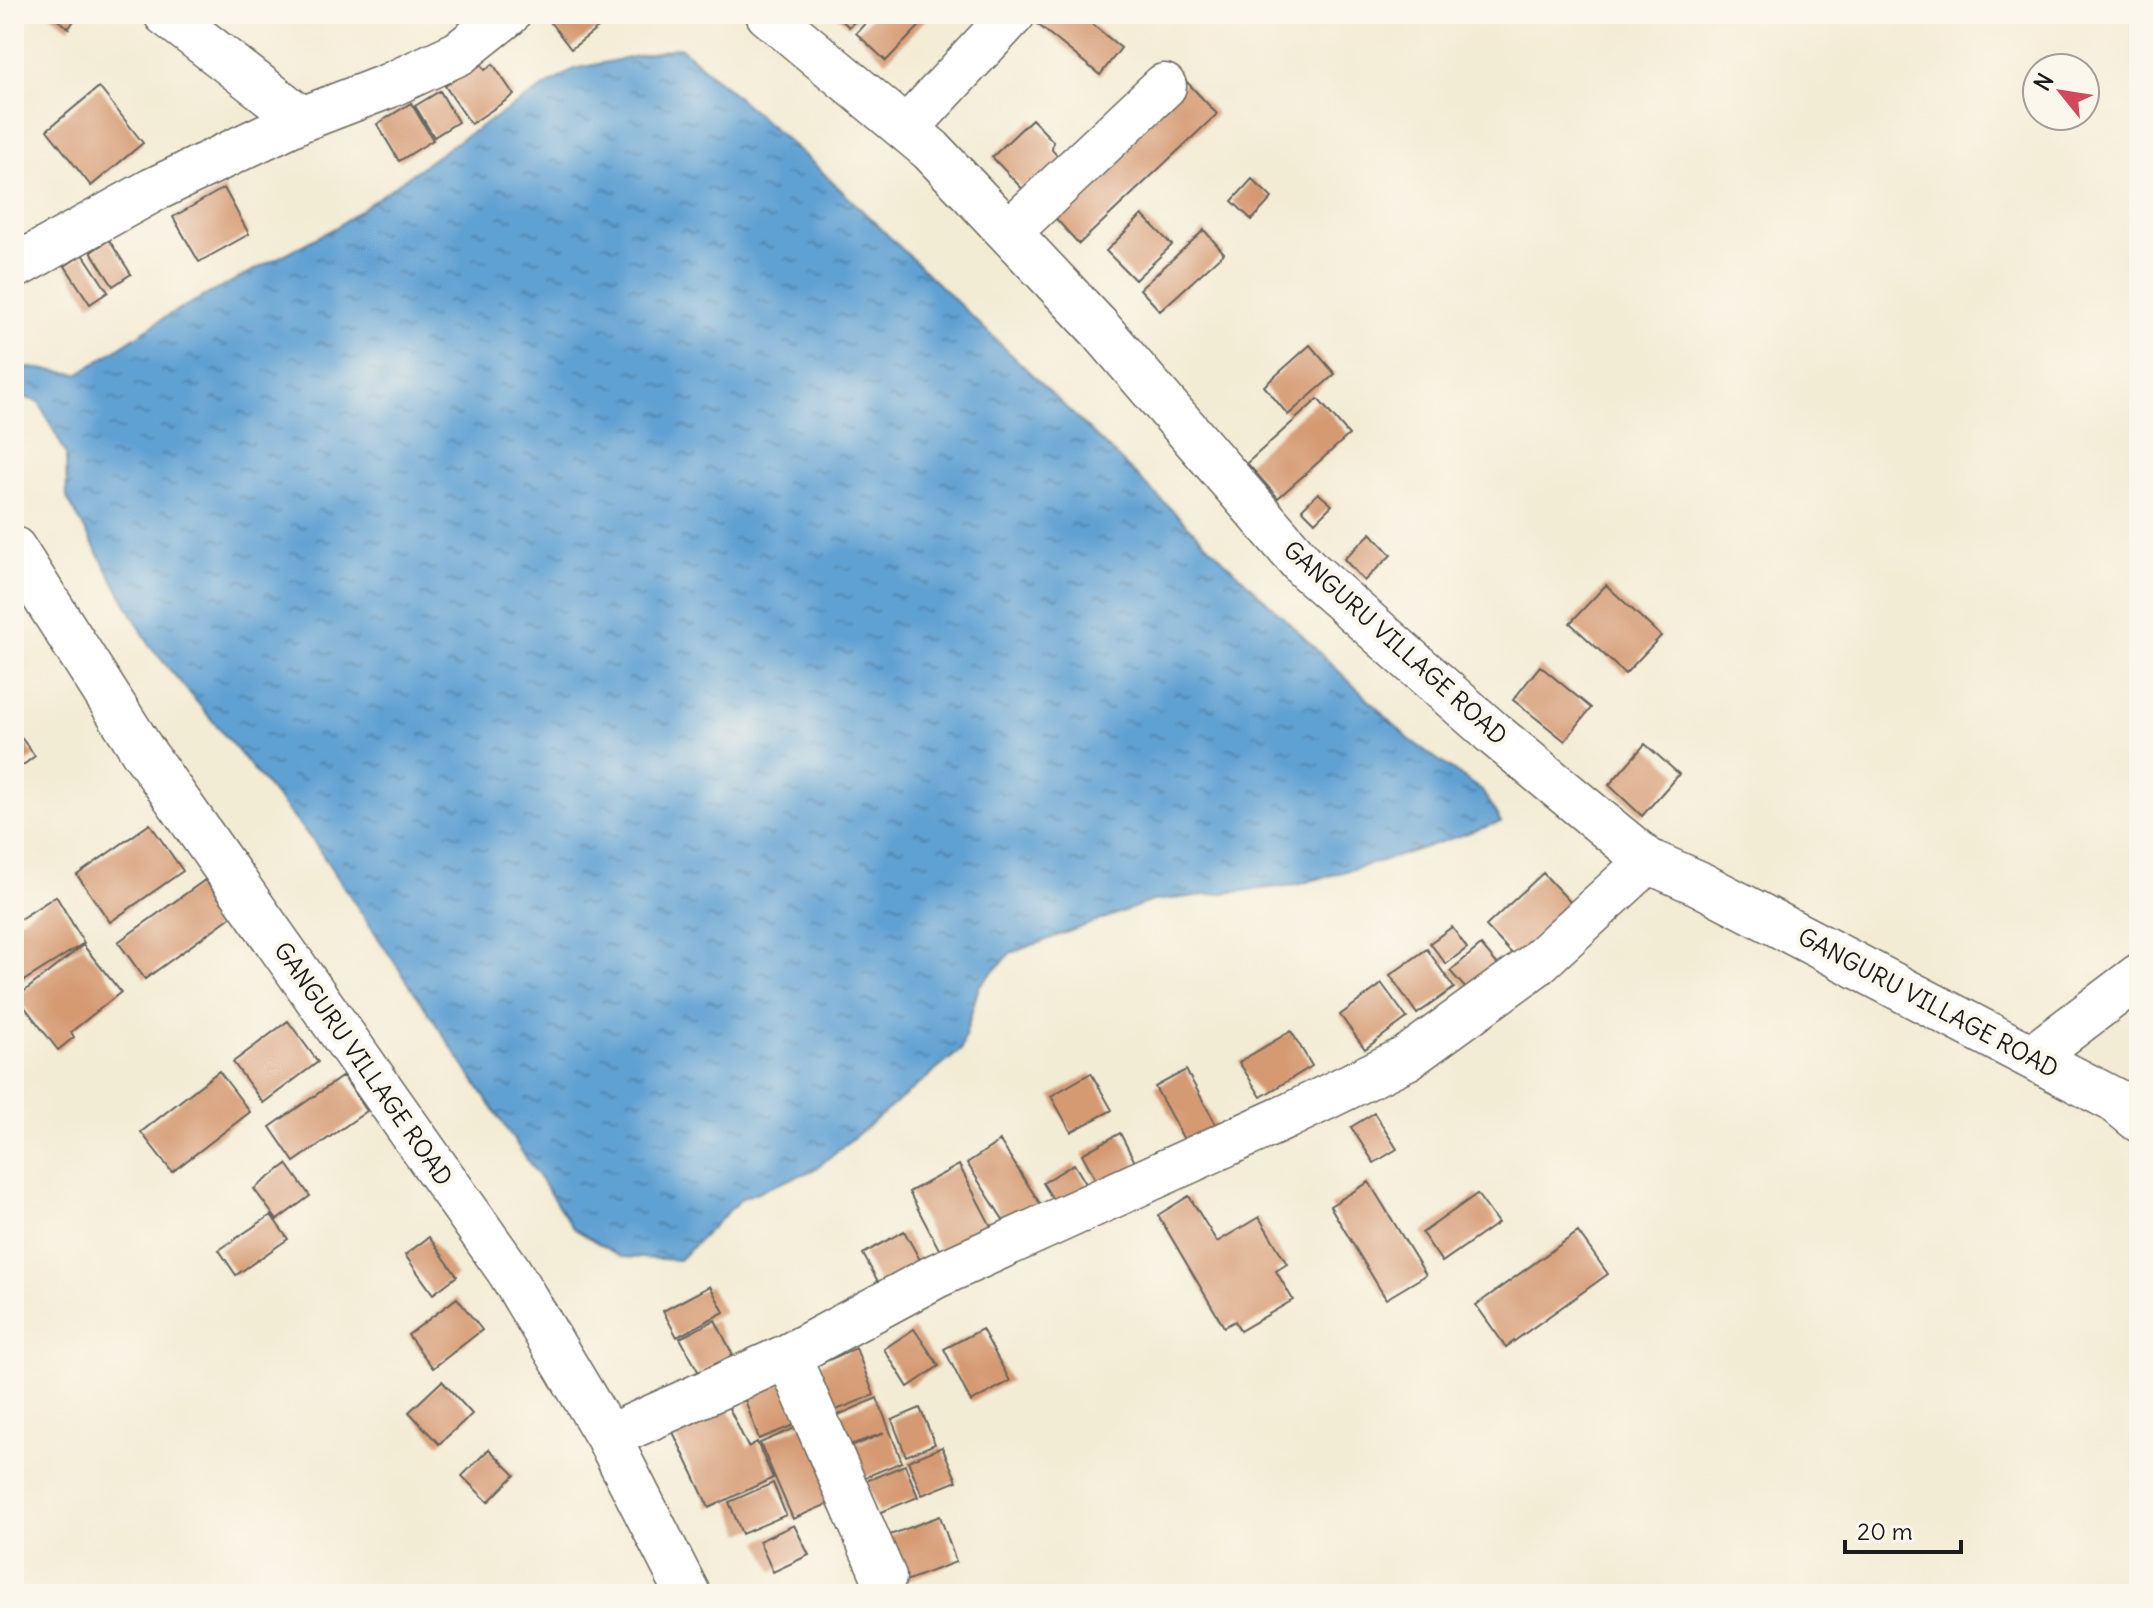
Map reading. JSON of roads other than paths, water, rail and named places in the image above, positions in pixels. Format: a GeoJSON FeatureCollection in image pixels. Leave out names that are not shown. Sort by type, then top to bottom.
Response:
{"type":"FeatureCollection","features":[{"type":"Feature","properties":{"kind":"street"},"geometry":{"type":"LineString","coordinates":[[166,14],[302,119]]}},
{"type":"Feature","properties":{"kind":"street"},"geometry":{"type":"LineString","coordinates":[[14,267],[153,190],[302,119],[388,86],[459,53],[508,14]]}},
{"type":"Feature","properties":{"kind":"street","name":"GANGURU VILLAGE ROAD"},"geometry":{"type":"LineString","coordinates":[[768,14],[931,150],[1010,231],[1099,328],[1306,568],[1494,734],[1648,861],[1698,883],[2116,1101],[2139,1120]]}},
{"type":"Feature","properties":{"kind":"street"},"geometry":{"type":"LineString","coordinates":[[906,129],[1013,14]]}},
{"type":"Feature","properties":{"kind":"street"},"geometry":{"type":"LineString","coordinates":[[1010,231],[1164,86]]}},
{"type":"Feature","properties":{"kind":"street","name":"GANGURU VILLAGE ROAD"},"geometry":{"type":"LineString","coordinates":[[14,549],[142,750],[509,1271],[608,1437],[688,1594]]}},
{"type":"Feature","properties":{"kind":"street"},"geometry":{"type":"LineString","coordinates":[[608,1437],[788,1356],[936,1276],[1286,1117],[1407,1058],[1535,965],[1648,861]]}},
{"type":"Feature","properties":{"kind":"street"},"geometry":{"type":"LineString","coordinates":[[2032,1057],[2139,976]]}},
{"type":"Feature","properties":{"kind":"street"},"geometry":{"type":"LineString","coordinates":[[788,1356],[884,1577]]}},
{"type":"Feature","properties":{"kind":"water"},"geometry":{"type":"Polygon","coordinates":[[[680,47],[813,163],[1410,740],[1482,791],[1501,822],[1396,857],[1296,885],[1152,901],[1011,953],[979,986],[961,1050],[814,1170],[742,1198],[679,1260],[621,1257],[573,1228],[313,841],[150,646],[67,498],[66,454],[39,402],[14,394],[14,366],[79,374],[170,314],[335,228],[462,138],[574,69],[680,47]]]}}]}
